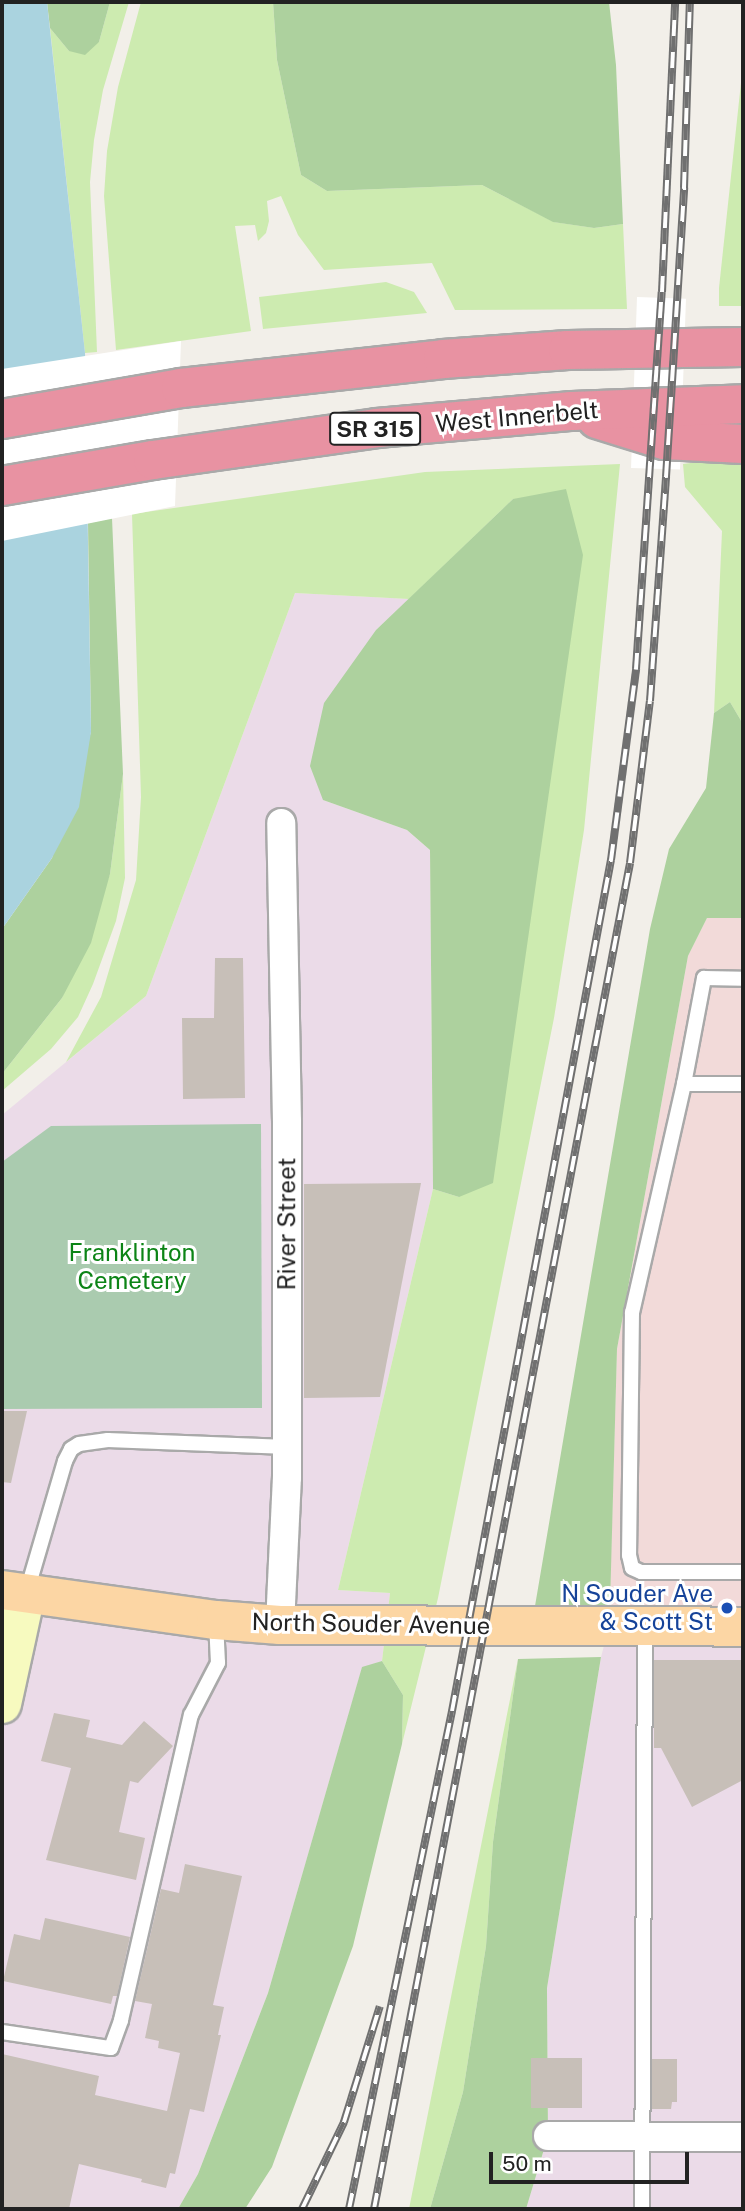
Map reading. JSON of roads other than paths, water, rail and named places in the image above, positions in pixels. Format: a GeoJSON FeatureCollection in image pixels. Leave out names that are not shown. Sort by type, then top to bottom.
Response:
{"type":"FeatureCollection","features":[{"type":"Feature","properties":{"kind":"highway"},"geometry":{"type":"LineString","coordinates":[[2,399],[181,388],[443,359],[568,350],[743,346]]}},
{"type":"Feature","properties":{"kind":"highway"},"geometry":{"type":"LineString","coordinates":[[2,419],[181,388]]}},
{"type":"Feature","properties":{"kind":"highway","name":"West Innerbelt"},"geometry":{"type":"LineString","coordinates":[[2,486],[179,456],[377,429],[572,411],[743,404]]}},
{"type":"Feature","properties":{"kind":"highway"},"geometry":{"type":"LineString","coordinates":[[572,411],[664,440],[743,444]]}},
{"type":"Feature","properties":{"kind":"highway"},"geometry":{"type":"LineString","coordinates":[[2,501],[179,456]]}},
{"type":"Feature","properties":{"kind":"main road","name":"North Souder Avenue"},"geometry":{"type":"LineString","coordinates":[[14,1592],[216,1620],[280,1625],[743,1627]]}},
{"type":"Feature","properties":{"kind":"main road"},"geometry":{"type":"LineString","coordinates":[[2,1704],[14,1592]]}},
{"type":"Feature","properties":{"kind":"street","name":"River Street"},"geometry":{"type":"LineString","coordinates":[[280,1625],[286,1447],[287,1122],[281,823]]}},
{"type":"Feature","properties":{"kind":"street"},"geometry":{"type":"LineString","coordinates":[[548,2136],[743,2137]]}},
{"type":"Feature","properties":{"kind":"lane"},"geometry":{"type":"LineString","coordinates":[[743,979],[704,978],[684,1084],[632,1312],[629,1555],[632,1568],[641,1572],[743,1572]]}},
{"type":"Feature","properties":{"kind":"lane"},"geometry":{"type":"LineString","coordinates":[[684,1084],[743,1084]]}},
{"type":"Feature","properties":{"kind":"lane"},"geometry":{"type":"LineString","coordinates":[[14,1592],[65,1461],[71,1449],[79,1444],[108,1440],[286,1447]]}},
{"type":"Feature","properties":{"kind":"lane"},"geometry":{"type":"LineString","coordinates":[[2,2032],[111,2048],[121,2020],[191,1715],[218,1663],[216,1620]]}},
{"type":"Feature","properties":{"kind":"lane"},"geometry":{"type":"LineString","coordinates":[[642,2209],[645,1627]]}},
{"type":"Feature","properties":{"kind":"water"},"geometry":{"type":"Polygon","coordinates":[[[2,2],[47,2],[85,353],[91,732],[79,807],[52,858],[2,929],[2,2]]]}},
{"type":"Feature","properties":{"kind":"railway"},"geometry":{"type":"LineString","coordinates":[[349,2209],[452,1711],[611,860],[636,669],[662,292],[675,2]]}},
{"type":"Feature","properties":{"kind":"railway"},"geometry":{"type":"LineString","coordinates":[[374,2209],[630,863],[650,701],[666,477],[684,188],[690,2]]}},
{"type":"Feature","properties":{"kind":"railway"},"geometry":{"type":"LineString","coordinates":[[302,2209],[344,2122],[380,2006]]}},
{"type":"Feature","properties":{"kind":"place","name":"N Souder Ave & Scott St"},"geometry":{"type":"Point","coordinates":[727,1608]}},
{"type":"Feature","properties":{"kind":"park label","name":"Franklinton Cemetery"},"geometry":{"type":"Point","coordinates":[132,1267]}}]}
